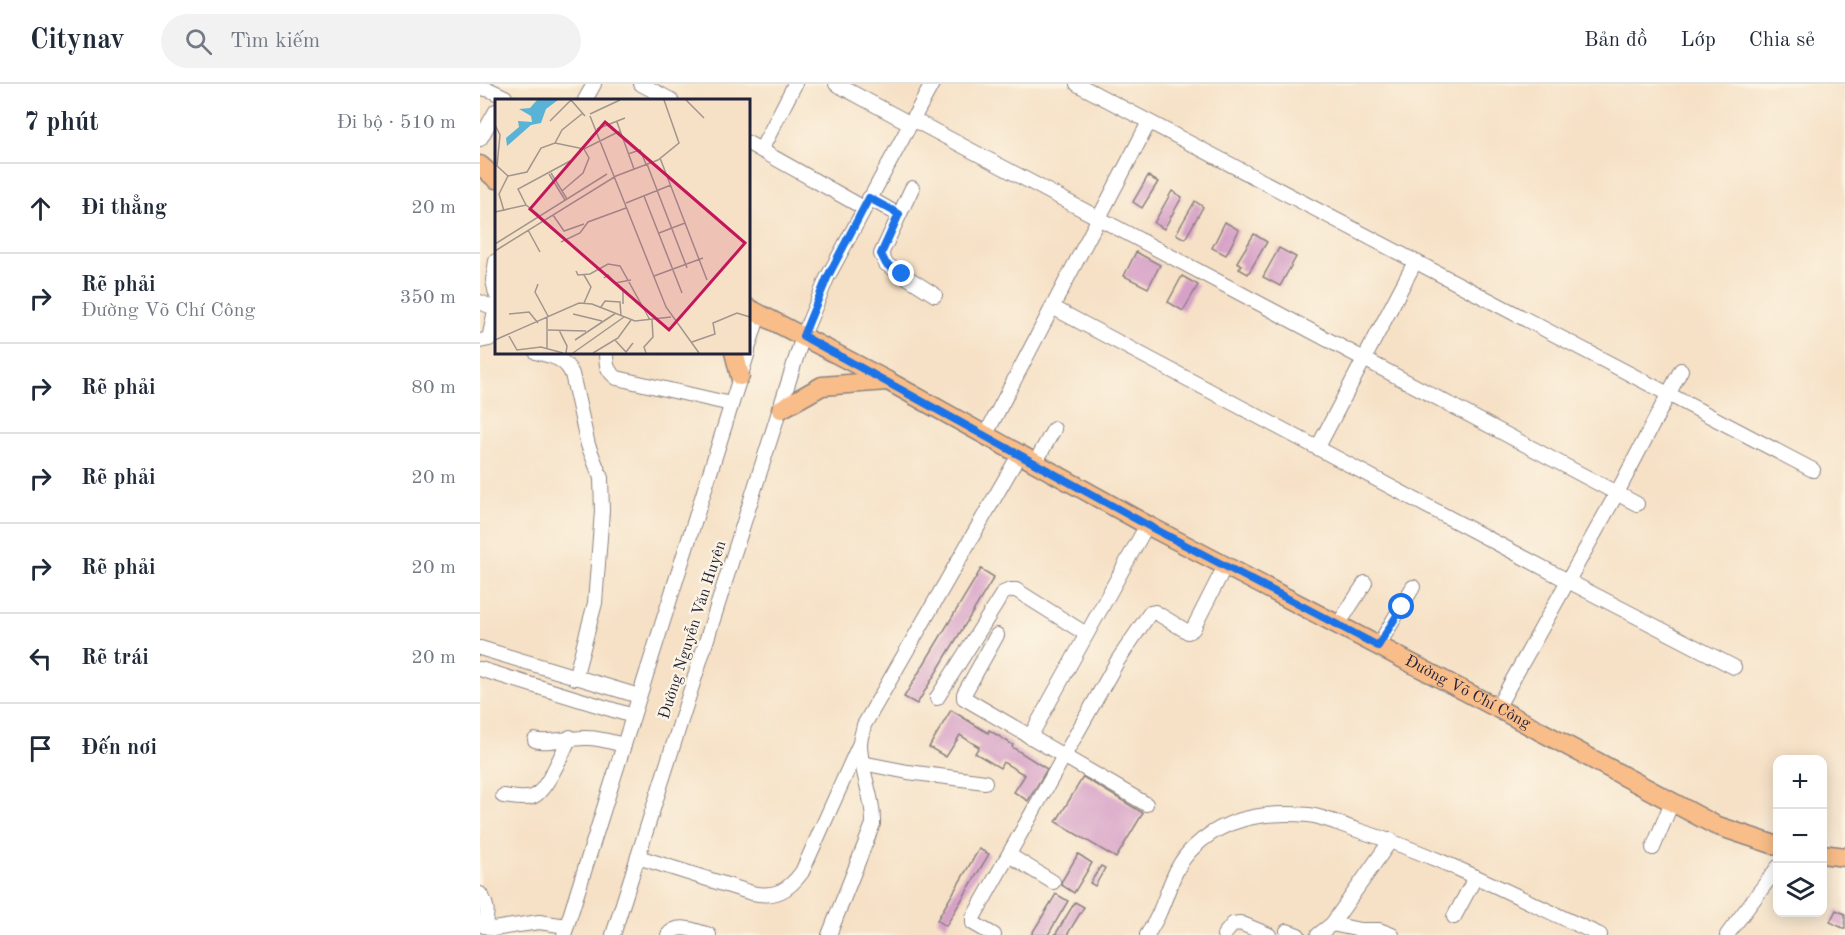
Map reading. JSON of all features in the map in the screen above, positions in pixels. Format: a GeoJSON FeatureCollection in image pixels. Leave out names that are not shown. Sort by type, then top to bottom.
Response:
{"type":"FeatureCollection","features":[{"type":"Feature","properties":{"kind":"main road"},"geometry":{"type":"LineString","coordinates":[[480,165],[490,179]]}},
{"type":"Feature","properties":{"kind":"main road","name":"Đường Võ Chí Công"},"geometry":{"type":"LineString","coordinates":[[754,311],[888,381],[1147,525],[1715,825],[1773,844]]}},
{"type":"Feature","properties":{"kind":"main road"},"geometry":{"type":"LineString","coordinates":[[734,354],[740,376]]}},
{"type":"Feature","properties":{"kind":"main road"},"geometry":{"type":"LineString","coordinates":[[781,409],[822,386],[888,381]]}},
{"type":"Feature","properties":{"kind":"main road"},"geometry":{"type":"LineString","coordinates":[[1827,855],[1845,857]]}},
{"type":"Feature","properties":{"kind":"street"},"geometry":{"type":"LineString","coordinates":[[480,88],[490,90],[504,99],[512,84]]}},
{"type":"Feature","properties":{"kind":"street"},"geometry":{"type":"LineString","coordinates":[[586,99],[594,84]]}},
{"type":"Feature","properties":{"kind":"street"},"geometry":{"type":"LineString","coordinates":[[642,84],[669,99]]}},
{"type":"Feature","properties":{"kind":"street"},"geometry":{"type":"LineString","coordinates":[[761,150],[795,84]]}},
{"type":"Feature","properties":{"kind":"street"},"geometry":{"type":"LineString","coordinates":[[836,84],[1100,218],[1637,504]]}},
{"type":"Feature","properties":{"kind":"street","name":"Đường Nguyễn Văn Huyên"},"geometry":{"type":"LineString","coordinates":[[613,935],[803,336],[827,278],[932,84]]}},
{"type":"Feature","properties":{"kind":"street"},"geometry":{"type":"LineString","coordinates":[[1077,84],[1813,470]]}},
{"type":"Feature","properties":{"kind":"street"},"geometry":{"type":"LineString","coordinates":[[480,139],[495,113]]}},
{"type":"Feature","properties":{"kind":"street"},"geometry":{"type":"LineString","coordinates":[[985,436],[1149,122]]}},
{"type":"Feature","properties":{"kind":"street"},"geometry":{"type":"LineString","coordinates":[[750,144],[867,203],[899,214]]}},
{"type":"Feature","properties":{"kind":"street"},"geometry":{"type":"LineString","coordinates":[[912,188],[881,254],[886,264],[935,295]]}},
{"type":"Feature","properties":{"kind":"street"},"geometry":{"type":"LineString","coordinates":[[1318,447],[1415,262]]}},
{"type":"Feature","properties":{"kind":"street"},"geometry":{"type":"LineString","coordinates":[[495,267],[493,280],[495,289]]}},
{"type":"Feature","properties":{"kind":"street"},"geometry":{"type":"LineString","coordinates":[[480,302],[495,307]]}},
{"type":"Feature","properties":{"kind":"street"},"geometry":{"type":"LineString","coordinates":[[1052,307],[1734,667]]}},
{"type":"Feature","properties":{"kind":"street"},"geometry":{"type":"LineString","coordinates":[[488,340],[495,311]]}},
{"type":"Feature","properties":{"kind":"street","name":"Đường Nguyễn Văn Huyên"},"geometry":{"type":"LineString","coordinates":[[750,338],[754,311]]}},
{"type":"Feature","properties":{"kind":"street"},"geometry":{"type":"LineString","coordinates":[[543,354],[567,364],[572,374],[588,445],[602,478],[602,511],[595,603],[575,678]]}},
{"type":"Feature","properties":{"kind":"street"},"geometry":{"type":"LineString","coordinates":[[606,354],[606,365],[610,373],[617,378],[731,404]]}},
{"type":"Feature","properties":{"kind":"street","name":"Đường Nguyễn Văn Huyên"},"geometry":{"type":"LineString","coordinates":[[565,930],[747,354]]}},
{"type":"Feature","properties":{"kind":"street"},"geometry":{"type":"LineString","coordinates":[[1497,708],[1617,493],[1681,370]]}},
{"type":"Feature","properties":{"kind":"street"},"geometry":{"type":"LineString","coordinates":[[638,857],[766,896],[796,881],[860,743],[864,725],[1027,459],[1054,429]]}},
{"type":"Feature","properties":{"kind":"street"},"geometry":{"type":"LineString","coordinates":[[1030,737],[1147,525]]}},
{"type":"Feature","properties":{"kind":"street"},"geometry":{"type":"LineString","coordinates":[[994,935],[973,923],[973,918],[1118,660],[1148,615],[1155,612],[1188,632],[1191,631],[1225,566]]}},
{"type":"Feature","properties":{"kind":"street"},"geometry":{"type":"LineString","coordinates":[[1338,625],[1365,583]]}},
{"type":"Feature","properties":{"kind":"street"},"geometry":{"type":"LineString","coordinates":[[1378,646],[1413,587]]}},
{"type":"Feature","properties":{"kind":"street"},"geometry":{"type":"LineString","coordinates":[[937,698],[1003,593],[1016,590],[1086,634]]}},
{"type":"Feature","properties":{"kind":"street"},"geometry":{"type":"LineString","coordinates":[[998,635],[964,694],[964,698],[1146,804]]}},
{"type":"Feature","properties":{"kind":"street"},"geometry":{"type":"LineString","coordinates":[[480,648],[639,696]]}},
{"type":"Feature","properties":{"kind":"street"},"geometry":{"type":"LineString","coordinates":[[480,669],[633,716]]}},
{"type":"Feature","properties":{"kind":"street"},"geometry":{"type":"LineString","coordinates":[[503,796],[527,798],[537,795],[549,778],[570,737]]}},
{"type":"Feature","properties":{"kind":"street"},"geometry":{"type":"LineString","coordinates":[[535,740],[590,738],[624,745]]}},
{"type":"Feature","properties":{"kind":"street"},"geometry":{"type":"LineString","coordinates":[[829,935],[873,824],[874,813],[862,763],[860,743]]}},
{"type":"Feature","properties":{"kind":"street"},"geometry":{"type":"LineString","coordinates":[[862,763],[908,772],[985,782]]}},
{"type":"Feature","properties":{"kind":"street"},"geometry":{"type":"LineString","coordinates":[[1653,848],[1672,802]]}},
{"type":"Feature","properties":{"kind":"street"},"geometry":{"type":"LineString","coordinates":[[1148,935],[1181,860],[1194,846],[1214,831],[1235,821],[1260,815],[1311,815],[1391,840],[1600,935]]}},
{"type":"Feature","properties":{"kind":"street"},"geometry":{"type":"LineString","coordinates":[[1318,935],[1332,924],[1391,840]]}},
{"type":"Feature","properties":{"kind":"street"},"geometry":{"type":"LineString","coordinates":[[1009,855],[1053,882]]}},
{"type":"Feature","properties":{"kind":"street"},"geometry":{"type":"LineString","coordinates":[[1727,935],[1773,874]]}},
{"type":"Feature","properties":{"kind":"street"},"geometry":{"type":"LineString","coordinates":[[1454,917],[1475,878]]}},
{"type":"Feature","properties":{"kind":"street"},"geometry":{"type":"LineString","coordinates":[[480,894],[488,913],[482,925],[493,929],[538,922],[565,930]]}},
{"type":"Feature","properties":{"kind":"street"},"geometry":{"type":"LineString","coordinates":[[1224,935],[1233,924],[1240,923],[1269,935]]}},
{"type":"Feature","properties":{"kind":"street"},"geometry":{"type":"LineString","coordinates":[[1332,924],[1360,930],[1379,930],[1392,935]]}},
{"type":"Feature","properties":{"kind":"street"},"geometry":{"type":"LineString","coordinates":[[668,935],[679,927],[709,935]]}},
{"type":"Feature","properties":{"kind":"building"},"geometry":{"type":"Polygon","coordinates":[[[1148,176],[1158,182],[1142,208],[1133,202],[1148,176]]]}},
{"type":"Feature","properties":{"kind":"building"},"geometry":{"type":"Polygon","coordinates":[[[1172,191],[1182,197],[1164,229],[1154,223],[1172,191]]]}},
{"type":"Feature","properties":{"kind":"building"},"geometry":{"type":"Polygon","coordinates":[[[1195,201],[1203,207],[1185,239],[1176,234],[1195,201]]]}},
{"type":"Feature","properties":{"kind":"building"},"geometry":{"type":"Polygon","coordinates":[[[1225,222],[1239,230],[1226,255],[1212,248],[1225,222]]]}},
{"type":"Feature","properties":{"kind":"building"},"geometry":{"type":"Polygon","coordinates":[[[1254,234],[1267,242],[1248,274],[1239,269],[1242,265],[1237,262],[1254,234]]]}},
{"type":"Feature","properties":{"kind":"building"},"geometry":{"type":"Polygon","coordinates":[[[1279,248],[1296,257],[1280,286],[1263,277],[1279,248]]]}},
{"type":"Feature","properties":{"kind":"building"},"geometry":{"type":"Polygon","coordinates":[[[1136,252],[1160,265],[1148,288],[1124,276],[1136,252]]]}},
{"type":"Feature","properties":{"kind":"building"},"geometry":{"type":"Polygon","coordinates":[[[1182,276],[1198,285],[1183,311],[1168,302],[1182,276]]]}},
{"type":"Feature","properties":{"kind":"building"},"geometry":{"type":"Polygon","coordinates":[[[981,569],[994,577],[917,704],[904,697],[981,569]]]}},
{"type":"Feature","properties":{"kind":"building"},"geometry":{"type":"Polygon","coordinates":[[[951,710],[988,733],[989,730],[1047,769],[1028,801],[1014,792],[1025,775],[1003,762],[1000,768],[975,753],[979,747],[960,735],[946,757],[929,747],[951,710]]]}},
{"type":"Feature","properties":{"kind":"building"},"geometry":{"type":"Polygon","coordinates":[[[1083,777],[1143,813],[1116,858],[1056,822],[1083,777]]]}},
{"type":"Feature","properties":{"kind":"building"},"geometry":{"type":"Polygon","coordinates":[[[979,849],[989,854],[946,926],[937,920],[979,849]]]}},
{"type":"Feature","properties":{"kind":"building"},"geometry":{"type":"Polygon","coordinates":[[[1078,854],[1092,863],[1074,893],[1060,884],[1078,854]]]}},
{"type":"Feature","properties":{"kind":"building"},"geometry":{"type":"Polygon","coordinates":[[[1101,866],[1105,868],[1095,886],[1090,883],[1101,866]]]}},
{"type":"Feature","properties":{"kind":"building"},"geometry":{"type":"Polygon","coordinates":[[[1056,894],[1068,901],[1048,935],[1031,935],[1056,894]]]}},
{"type":"Feature","properties":{"kind":"building"},"geometry":{"type":"Polygon","coordinates":[[[1075,902],[1084,907],[1067,935],[1055,935],[1075,902]]]}},
{"type":"Feature","properties":{"kind":"building"},"geometry":{"type":"Polygon","coordinates":[[[1836,910],[1845,914],[1845,929],[1830,922],[1836,910]]]}},
{"type":"Feature","properties":{"kind":"route"},"geometry":{"type":"LineString","coordinates":[[902,274],[886,264],[881,254],[899,214],[869,198],[827,278],[803,336],[1147,525],[1378,646],[1402,607]]}}]}
